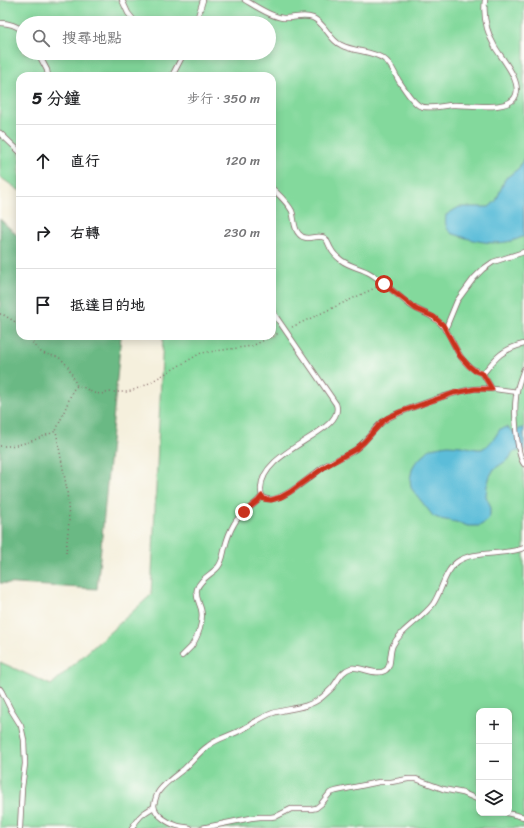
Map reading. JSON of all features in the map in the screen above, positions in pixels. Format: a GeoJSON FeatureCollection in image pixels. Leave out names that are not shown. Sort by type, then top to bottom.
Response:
{"type":"FeatureCollection","features":[{"type":"Feature","properties":{"kind":"lane"},"geometry":{"type":"LineString","coordinates":[[122,0],[130,16]]}},
{"type":"Feature","properties":{"kind":"lane"},"geometry":{"type":"LineString","coordinates":[[198,16],[203,0]]}},
{"type":"Feature","properties":{"kind":"lane"},"geometry":{"type":"LineString","coordinates":[[245,0],[275,16]]}},
{"type":"Feature","properties":{"kind":"lane"},"geometry":{"type":"LineString","coordinates":[[276,16],[283,18],[304,16],[312,17],[320,22],[334,40],[340,45],[383,57],[388,62],[398,80],[415,102],[420,106],[498,106],[508,104],[514,100],[517,89],[515,81],[505,61],[495,47],[490,36],[484,11],[485,0]]}},
{"type":"Feature","properties":{"kind":"lane"},"geometry":{"type":"LineString","coordinates":[[0,23],[16,26]]}},
{"type":"Feature","properties":{"kind":"lane"},"geometry":{"type":"LineString","coordinates":[[42,60],[47,72]]}},
{"type":"Feature","properties":{"kind":"lane"},"geometry":{"type":"LineString","coordinates":[[174,72],[180,60]]}},
{"type":"Feature","properties":{"kind":"lane"},"geometry":{"type":"LineString","coordinates":[[0,133],[16,148]]}},
{"type":"Feature","properties":{"kind":"lane"},"geometry":{"type":"LineString","coordinates":[[276,192],[285,201],[292,212],[296,230],[300,235],[304,238],[325,238],[336,256],[342,261],[370,273],[416,309],[434,317],[443,325],[460,356],[475,371],[483,374],[492,389]]}},
{"type":"Feature","properties":{"kind":"lane"},"geometry":{"type":"LineString","coordinates":[[446,330],[457,301],[474,278],[493,262],[524,252]]}},
{"type":"Feature","properties":{"kind":"lane"},"geometry":{"type":"LineString","coordinates":[[276,317],[336,404],[337,412],[328,425],[277,460],[267,470],[262,480],[261,490],[264,499],[271,500],[290,492],[326,466],[356,449],[382,422],[400,412],[454,393],[475,389],[492,389],[517,392]]}},
{"type":"Feature","properties":{"kind":"lane"},"geometry":{"type":"LineString","coordinates":[[483,374],[493,361],[504,351],[524,344]]}},
{"type":"Feature","properties":{"kind":"lane"},"geometry":{"type":"LineString","coordinates":[[524,369],[516,397],[516,427],[521,460],[524,464]]}},
{"type":"Feature","properties":{"kind":"lane"},"geometry":{"type":"LineString","coordinates":[[182,656],[191,647],[200,628],[202,618],[197,596],[199,584],[219,566],[230,532],[235,522],[262,496]]}},
{"type":"Feature","properties":{"kind":"lane"},"geometry":{"type":"LineString","coordinates":[[190,828],[179,826],[168,821],[156,813],[154,807],[158,793],[164,785],[185,768],[208,745],[240,731],[273,713],[304,707],[321,698],[332,689],[340,675],[351,668],[361,668],[377,673],[387,670],[392,646],[398,638],[429,610],[434,603],[448,573],[458,561],[470,556],[507,553],[524,548]]}},
{"type":"Feature","properties":{"kind":"lane"},"geometry":{"type":"LineString","coordinates":[[0,689],[20,726],[24,740],[26,764],[22,788],[20,828]]}},
{"type":"Feature","properties":{"kind":"lane"},"geometry":{"type":"LineString","coordinates":[[202,828],[251,818],[277,816],[291,809],[316,808],[330,793],[336,791],[379,782],[391,782],[408,778],[421,780],[428,784],[463,793],[476,799]]}},
{"type":"Feature","properties":{"kind":"lane"},"geometry":{"type":"LineString","coordinates":[[132,828],[135,821],[143,812],[154,807]]}},
{"type":"Feature","properties":{"kind":"lane"},"geometry":{"type":"LineString","coordinates":[[512,814],[524,817]]}},
{"type":"Feature","properties":{"kind":"path"},"geometry":{"type":"LineString","coordinates":[[287,330],[384,284]]}},
{"type":"Feature","properties":{"kind":"path"},"geometry":{"type":"LineString","coordinates":[[0,314],[16,323]]}},
{"type":"Feature","properties":{"kind":"path"},"geometry":{"type":"LineString","coordinates":[[276,335],[280,333]]}},
{"type":"Feature","properties":{"kind":"path"},"geometry":{"type":"LineString","coordinates":[[31,340],[37,349],[44,354],[55,355],[63,360],[69,368],[77,386]]}},
{"type":"Feature","properties":{"kind":"path"},"geometry":{"type":"LineString","coordinates":[[77,386],[83,387],[93,393],[101,394],[111,392],[128,392],[144,386],[201,353],[252,346],[265,340]]}},
{"type":"Feature","properties":{"kind":"path"},"geometry":{"type":"LineString","coordinates":[[66,553],[69,521],[67,490],[56,431],[73,390],[77,386]]}},
{"type":"Feature","properties":{"kind":"path"},"geometry":{"type":"LineString","coordinates":[[0,446],[27,443],[56,431]]}},
{"type":"Feature","properties":{"kind":"green space"},"geometry":{"type":"Polygon","coordinates":[[[0,0],[524,0],[524,828],[0,828],[0,662],[51,685],[151,595],[163,340],[276,340],[276,72],[16,72],[16,188],[0,177],[0,0]]]}},
{"type":"Feature","properties":{"kind":"green space"},"geometry":{"type":"Polygon","coordinates":[[[0,219],[16,234],[16,340],[121,340],[97,589],[0,583],[0,219]]]}},
{"type":"Feature","properties":{"kind":"water"},"geometry":{"type":"Polygon","coordinates":[[[524,157],[524,236],[508,242],[492,243],[468,238],[449,231],[446,225],[446,215],[459,207],[489,207],[496,201],[505,179],[519,168],[524,157]]]}},
{"type":"Feature","properties":{"kind":"water"},"geometry":{"type":"Polygon","coordinates":[[[507,427],[513,432],[524,427],[524,450],[513,452],[509,459],[494,469],[490,476],[486,496],[490,505],[490,516],[486,522],[479,526],[468,526],[433,516],[411,488],[410,479],[415,463],[431,448],[448,445],[482,449],[488,445],[500,429],[507,427]]]}},
{"type":"Feature","properties":{"kind":"route"},"geometry":{"type":"LineString","coordinates":[[244,512],[262,496],[264,499],[271,500],[290,492],[326,466],[356,449],[387,418],[454,393],[475,389],[492,389],[483,374],[475,371],[460,356],[443,325],[434,317],[416,309],[384,284]]}}]}
